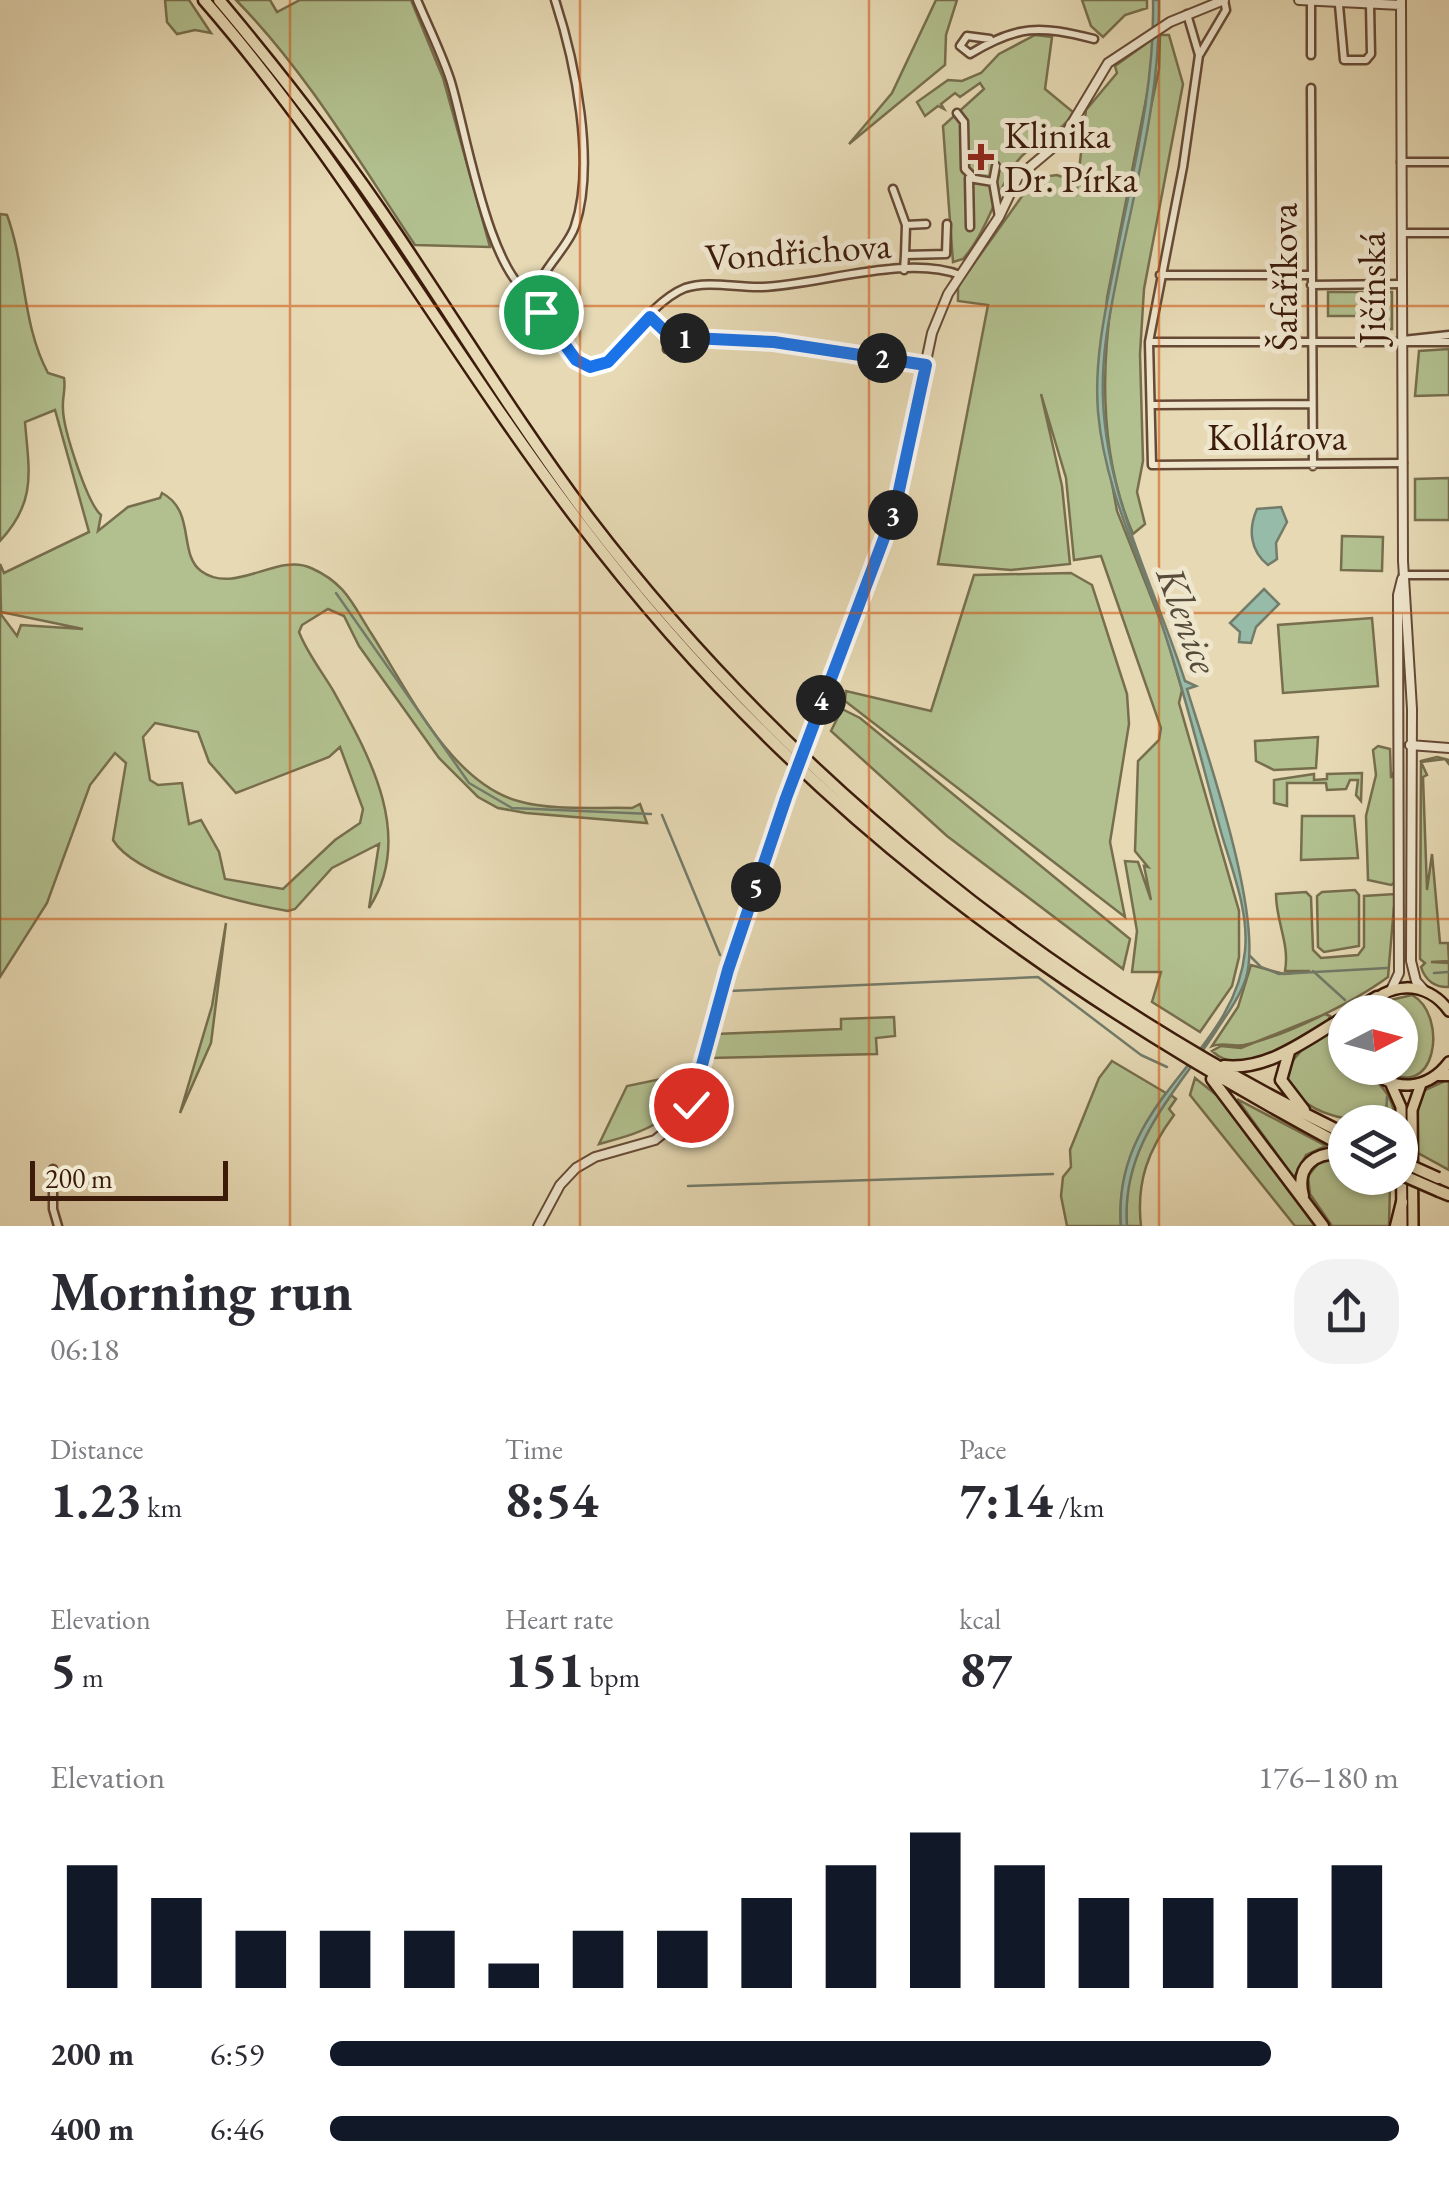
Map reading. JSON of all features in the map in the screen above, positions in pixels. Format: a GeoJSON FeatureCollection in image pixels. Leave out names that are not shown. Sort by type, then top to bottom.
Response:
{"type":"FeatureCollection","features":[{"type":"Feature","properties":{"kind":"highway"},"geometry":{"type":"LineString","coordinates":[[204,0],[333,162],[542,473],[699,667],[765,738],[888,850],[1023,953],[1328,1140]]}},
{"type":"Feature","properties":{"kind":"highway"},"geometry":{"type":"LineString","coordinates":[[219,0],[353,171],[560,478],[707,659],[813,765],[932,870],[1176,1048]]}},
{"type":"Feature","properties":{"kind":"highway"},"geometry":{"type":"LineString","coordinates":[[1210,1069],[1250,1066],[1328,1027]]}},
{"type":"Feature","properties":{"kind":"highway"},"geometry":{"type":"LineString","coordinates":[[1292,1048],[1282,1062],[1281,1080],[1290,1096],[1320,1122]]}},
{"type":"Feature","properties":{"kind":"highway"},"geometry":{"type":"LineString","coordinates":[[1210,1069],[1328,1126]]}},
{"type":"Feature","properties":{"kind":"highway"},"geometry":{"type":"LineString","coordinates":[[1210,1069],[1323,1226]]}},
{"type":"Feature","properties":{"kind":"highway"},"geometry":{"type":"LineString","coordinates":[[1305,1202],[1300,1180],[1304,1167],[1328,1152]]}},
{"type":"Feature","properties":{"kind":"highway"},"geometry":{"type":"LineString","coordinates":[[1418,1171],[1444,1187]]}},
{"type":"Feature","properties":{"kind":"highway"},"geometry":{"type":"LineString","coordinates":[[1418,1179],[1444,1187]]}},
{"type":"Feature","properties":{"kind":"highway"},"geometry":{"type":"LineString","coordinates":[[1399,1226],[1402,1202]]}},
{"type":"Feature","properties":{"kind":"main road"},"geometry":{"type":"LineString","coordinates":[[1381,995],[1391,990],[1428,992]]}},
{"type":"Feature","properties":{"kind":"main road","name":"Jičínská"},"geometry":{"type":"LineString","coordinates":[[1428,992],[1449,1012]]}},
{"type":"Feature","properties":{"kind":"main road"},"geometry":{"type":"LineString","coordinates":[[1418,1084],[1443,1075],[1449,1062]]}},
{"type":"Feature","properties":{"kind":"main road"},"geometry":{"type":"LineString","coordinates":[[1412,1226],[1412,1104],[1421,1084]]}},
{"type":"Feature","properties":{"kind":"main road"},"geometry":{"type":"LineString","coordinates":[[1391,1085],[1401,1107],[1402,1202]]}},
{"type":"Feature","properties":{"kind":"street"},"geometry":{"type":"LineString","coordinates":[[417,0],[450,80],[498,245],[523,291],[537,298],[540,281],[573,234],[581,201],[576,85],[555,0]]}},
{"type":"Feature","properties":{"kind":"street"},"geometry":{"type":"LineString","coordinates":[[538,1226],[560,1184],[576,1168],[595,1157],[655,1140],[687,1114],[786,798],[895,509],[937,320],[960,276],[999,217],[1018,177],[1062,140],[1108,63],[1170,22],[1224,0],[1226,10],[1200,55],[1183,168],[1160,275],[1148,342],[1151,405],[1312,404]]}},
{"type":"Feature","properties":{"kind":"street"},"geometry":{"type":"LineString","coordinates":[[1299,0],[1339,5],[1401,2]]}},
{"type":"Feature","properties":{"kind":"street"},"geometry":{"type":"LineString","coordinates":[[1311,2],[1311,55]]}},
{"type":"Feature","properties":{"kind":"street","name":"Jičínská"},"geometry":{"type":"LineString","coordinates":[[1401,2],[1403,575],[1412,745],[1412,967],[1428,992]]}},
{"type":"Feature","properties":{"kind":"street"},"geometry":{"type":"LineString","coordinates":[[1339,5],[1344,60],[1366,60],[1371,54],[1370,5]]}},
{"type":"Feature","properties":{"kind":"street"},"geometry":{"type":"LineString","coordinates":[[1187,14],[1200,55]]}},
{"type":"Feature","properties":{"kind":"street"},"geometry":{"type":"LineString","coordinates":[[990,39],[1024,28],[1094,39]]}},
{"type":"Feature","properties":{"kind":"street","name":"Šafaříkova"},"geometry":{"type":"LineString","coordinates":[[1311,88],[1313,466]]}},
{"type":"Feature","properties":{"kind":"street"},"geometry":{"type":"LineString","coordinates":[[957,113],[964,122],[966,169],[972,176],[993,182]]}},
{"type":"Feature","properties":{"kind":"street"},"geometry":{"type":"LineString","coordinates":[[1401,162],[1449,162]]}},
{"type":"Feature","properties":{"kind":"street"},"geometry":{"type":"LineString","coordinates":[[996,166],[993,182],[999,217]]}},
{"type":"Feature","properties":{"kind":"street"},"geometry":{"type":"LineString","coordinates":[[970,227],[972,176]]}},
{"type":"Feature","properties":{"kind":"street"},"geometry":{"type":"LineString","coordinates":[[893,189],[906,225],[904,270]]}},
{"type":"Feature","properties":{"kind":"street"},"geometry":{"type":"LineString","coordinates":[[906,225],[926,224]]}},
{"type":"Feature","properties":{"kind":"street"},"geometry":{"type":"LineString","coordinates":[[905,255],[946,254],[948,224]]}},
{"type":"Feature","properties":{"kind":"street"},"geometry":{"type":"LineString","coordinates":[[1402,233],[1449,233]]}},
{"type":"Feature","properties":{"kind":"street","name":"Vondřichova"},"geometry":{"type":"LineString","coordinates":[[537,298],[541,312],[576,360],[590,367],[608,362],[650,317],[688,287],[773,287],[904,270],[936,269],[960,276]]}},
{"type":"Feature","properties":{"kind":"street"},"geometry":{"type":"LineString","coordinates":[[1160,275],[1311,275]]}},
{"type":"Feature","properties":{"kind":"street"},"geometry":{"type":"LineString","coordinates":[[1311,286],[1402,284]]}},
{"type":"Feature","properties":{"kind":"street"},"geometry":{"type":"LineString","coordinates":[[650,317],[671,337],[774,342],[926,365]]}},
{"type":"Feature","properties":{"kind":"street"},"geometry":{"type":"LineString","coordinates":[[667,349],[671,337]]}},
{"type":"Feature","properties":{"kind":"street"},"geometry":{"type":"LineString","coordinates":[[1148,342],[1449,338]]}},
{"type":"Feature","properties":{"kind":"street","name":"Kollárova"},"geometry":{"type":"LineString","coordinates":[[1151,405],[1152,465],[1402,463]]}},
{"type":"Feature","properties":{"kind":"street"},"geometry":{"type":"LineString","coordinates":[[1403,575],[1449,575]]}},
{"type":"Feature","properties":{"kind":"street","name":"Jičínská"},"geometry":{"type":"LineString","coordinates":[[1391,990],[1400,973],[1398,595],[1403,575]]}},
{"type":"Feature","properties":{"kind":"street"},"geometry":{"type":"LineString","coordinates":[[1400,744],[1449,748]]}},
{"type":"Feature","properties":{"kind":"street"},"geometry":{"type":"LineString","coordinates":[[1428,992],[1449,996]]}},
{"type":"Feature","properties":{"kind":"street"},"geometry":{"type":"LineString","coordinates":[[53,1169],[53,1209],[58,1226]]}},
{"type":"Feature","properties":{"kind":"shaded area"},"geometry":{"type":"Polygon","coordinates":[[[165,0],[189,0],[211,33],[195,30],[177,34],[167,22],[165,0]]]}},
{"type":"Feature","properties":{"kind":"shaded area"},"geometry":{"type":"Polygon","coordinates":[[[236,0],[270,0],[277,12],[300,0],[411,0],[443,78],[490,247],[415,245],[309,87],[236,0]]]}},
{"type":"Feature","properties":{"kind":"shaded area"},"geometry":{"type":"Polygon","coordinates":[[[936,0],[957,0],[946,35],[945,65],[849,144],[892,93],[936,0]]]}},
{"type":"Feature","properties":{"kind":"shaded area"},"geometry":{"type":"Polygon","coordinates":[[[1082,0],[1147,0],[1147,8],[1125,15],[1103,37],[1091,26],[1082,0]]]}},
{"type":"Feature","properties":{"kind":"shaded area"},"geometry":{"type":"Polygon","coordinates":[[[1153,0],[1159,0],[1159,33],[1152,99],[1105,346],[1106,435],[1134,542],[1185,681],[1196,686],[1187,689],[1241,877],[1249,951],[1246,978],[1237,999],[1168,1099],[1141,1146],[1127,1197],[1127,1226],[1121,1226],[1123,1182],[1135,1145],[1153,1112],[1220,1021],[1236,988],[1246,936],[1239,891],[1179,679],[1115,495],[1098,412],[1101,336],[1146,99],[1153,0]]]}},
{"type":"Feature","properties":{"kind":"shaded area"},"geometry":{"type":"Polygon","coordinates":[[[1035,35],[1052,37],[1045,89],[1073,112],[1061,127],[1016,163],[972,248],[963,259],[953,262],[943,126],[984,89],[980,83],[960,97],[955,93],[941,104],[944,109],[938,106],[925,116],[917,102],[948,80],[962,81],[981,73],[999,54],[1035,35]]]}},
{"type":"Feature","properties":{"kind":"shaded area"},"geometry":{"type":"Polygon","coordinates":[[[1160,35],[1169,35],[1183,84],[1144,289],[1140,354],[1143,461],[1137,492],[1145,524],[1133,534],[1115,478],[1106,420],[1106,362],[1111,303],[1159,69],[1160,35]]]}},
{"type":"Feature","properties":{"kind":"shaded area"},"geometry":{"type":"Polygon","coordinates":[[[1154,38],[1152,69],[1107,298],[1099,413],[1117,511],[1165,632],[1182,690],[1179,703],[1239,911],[1239,957],[1232,986],[1200,1032],[1152,1002],[1161,972],[1132,972],[1137,931],[1125,861],[1138,862],[1151,900],[1144,866],[1148,867],[1135,851],[1138,761],[1159,740],[1161,728],[1101,556],[1074,560],[1066,478],[1041,394],[1062,486],[1070,564],[1011,570],[938,564],[988,305],[958,301],[958,286],[1035,178],[1057,175],[1071,180],[1076,196],[1086,110],[1117,73],[1115,66],[1154,38]]]}},
{"type":"Feature","properties":{"kind":"shaded area"},"geometry":{"type":"Polygon","coordinates":[[[0,214],[7,215],[13,235],[40,355],[48,373],[64,378],[67,432],[83,481],[101,515],[98,531],[128,507],[160,498],[162,493],[179,510],[190,554],[201,571],[228,579],[298,565],[323,574],[347,595],[415,706],[471,775],[494,791],[531,804],[632,808],[640,804],[647,823],[526,813],[498,808],[478,797],[439,758],[359,646],[344,616],[328,609],[302,625],[299,632],[361,743],[382,798],[388,853],[382,881],[369,908],[379,844],[332,868],[295,909],[288,911],[193,887],[144,866],[125,854],[113,840],[126,763],[115,753],[90,785],[47,903],[0,977],[0,613],[17,636],[21,625],[83,629],[1,612],[0,564],[4,573],[89,532],[55,410],[25,422],[28,485],[20,513],[0,541],[0,214]],[[155,723],[143,737],[150,780],[158,785],[182,783],[189,824],[201,820],[219,852],[225,879],[283,889],[335,840],[360,823],[363,809],[340,747],[329,757],[236,793],[209,762],[198,732],[155,723]]]}},
{"type":"Feature","properties":{"kind":"shaded area"},"geometry":{"type":"Polygon","coordinates":[[[1328,292],[1392,292],[1392,329],[1384,329],[1383,316],[1328,316],[1328,292]]]}},
{"type":"Feature","properties":{"kind":"shaded area"},"geometry":{"type":"Polygon","coordinates":[[[1449,349],[1449,395],[1415,396],[1419,351],[1449,349]]]}},
{"type":"Feature","properties":{"kind":"shaded area"},"geometry":{"type":"Polygon","coordinates":[[[1449,478],[1449,520],[1415,520],[1415,479],[1449,478]]]}},
{"type":"Feature","properties":{"kind":"shaded area"},"geometry":{"type":"Polygon","coordinates":[[[1281,507],[1287,522],[1276,543],[1277,559],[1268,565],[1254,546],[1252,524],[1257,509],[1281,507]]]}},
{"type":"Feature","properties":{"kind":"shaded area"},"geometry":{"type":"Polygon","coordinates":[[[1342,536],[1383,537],[1382,571],[1341,570],[1342,536]]]}},
{"type":"Feature","properties":{"kind":"shaded area"},"geometry":{"type":"Polygon","coordinates":[[[1071,573],[1092,585],[1127,694],[1129,724],[1110,842],[1125,917],[845,701],[846,691],[931,711],[974,575],[1071,573]]]}},
{"type":"Feature","properties":{"kind":"shaded area"},"geometry":{"type":"Polygon","coordinates":[[[1264,589],[1279,604],[1256,627],[1251,643],[1239,642],[1240,632],[1230,623],[1264,589]]]}},
{"type":"Feature","properties":{"kind":"shaded area"},"geometry":{"type":"Polygon","coordinates":[[[1372,618],[1378,686],[1283,693],[1278,625],[1372,618]]]}},
{"type":"Feature","properties":{"kind":"shaded area"},"geometry":{"type":"Polygon","coordinates":[[[842,709],[860,718],[1130,939],[1123,969],[947,836],[831,731],[842,709]]]}},
{"type":"Feature","properties":{"kind":"shaded area"},"geometry":{"type":"Polygon","coordinates":[[[1318,737],[1316,768],[1274,770],[1256,761],[1255,741],[1318,737]]]}},
{"type":"Feature","properties":{"kind":"shaded area"},"geometry":{"type":"Polygon","coordinates":[[[1378,746],[1390,749],[1391,778],[1397,765],[1397,881],[1391,885],[1368,880],[1366,816],[1376,775],[1373,750],[1378,746]]]}},
{"type":"Feature","properties":{"kind":"shaded area"},"geometry":{"type":"Polygon","coordinates":[[[1437,757],[1445,759],[1421,762],[1427,775],[1423,777],[1427,890],[1432,854],[1440,943],[1448,943],[1449,961],[1431,962],[1449,963],[1449,987],[1435,985],[1428,979],[1421,967],[1425,963],[1420,959],[1421,761],[1437,757]]]}},
{"type":"Feature","properties":{"kind":"shaded area"},"geometry":{"type":"Polygon","coordinates":[[[1362,773],[1361,801],[1356,795],[1358,780],[1350,780],[1346,789],[1327,790],[1326,783],[1287,783],[1287,806],[1274,803],[1274,780],[1314,774],[1314,780],[1327,779],[1327,774],[1362,773]]]}},
{"type":"Feature","properties":{"kind":"shaded area"},"geometry":{"type":"Polygon","coordinates":[[[1302,816],[1354,816],[1358,858],[1301,860],[1302,816]]]}},
{"type":"Feature","properties":{"kind":"shaded area"},"geometry":{"type":"Polygon","coordinates":[[[1355,890],[1359,895],[1359,946],[1324,952],[1318,947],[1317,896],[1322,892],[1355,890]]]}},
{"type":"Feature","properties":{"kind":"shaded area"},"geometry":{"type":"Polygon","coordinates":[[[1306,892],[1311,897],[1313,950],[1321,958],[1358,955],[1364,947],[1364,896],[1395,894],[1396,949],[1394,906],[1388,977],[1360,995],[1328,995],[1328,1012],[1279,1034],[1244,1045],[1212,1046],[1238,1007],[1251,965],[1284,974],[1310,971],[1285,971],[1286,952],[1276,894],[1306,892]]]}},
{"type":"Feature","properties":{"kind":"shaded area"},"geometry":{"type":"Polygon","coordinates":[[[226,923],[211,1043],[180,1113],[212,1006],[226,923]]]}},
{"type":"Feature","properties":{"kind":"shaded area"},"geometry":{"type":"Polygon","coordinates":[[[1418,1000],[1431,1020],[1433,1037],[1425,1067],[1418,1073],[1418,1000]]]}},
{"type":"Feature","properties":{"kind":"shaded area"},"geometry":{"type":"Polygon","coordinates":[[[1328,1015],[1328,1021],[1287,1047],[1255,1060],[1225,1060],[1212,1051],[1221,1046],[1241,1048],[1328,1015]]]}},
{"type":"Feature","properties":{"kind":"shaded area"},"geometry":{"type":"Polygon","coordinates":[[[894,1017],[895,1036],[876,1038],[877,1054],[710,1058],[716,1034],[841,1029],[841,1019],[894,1017]]]}},
{"type":"Feature","properties":{"kind":"shaded area"},"geometry":{"type":"Polygon","coordinates":[[[1328,1034],[1328,1085],[1380,1085],[1392,1105],[1328,1105],[1328,1114],[1303,1101],[1285,1075],[1301,1051],[1328,1034]]]}},
{"type":"Feature","properties":{"kind":"shaded area"},"geometry":{"type":"Polygon","coordinates":[[[1112,1061],[1166,1093],[1131,1155],[1122,1190],[1121,1226],[1067,1226],[1061,1196],[1063,1177],[1071,1167],[1070,1150],[1099,1078],[1112,1061]]]}},
{"type":"Feature","properties":{"kind":"shaded area"},"geometry":{"type":"Polygon","coordinates":[[[685,1074],[682,1091],[667,1115],[643,1130],[599,1144],[627,1086],[685,1074]]]}},
{"type":"Feature","properties":{"kind":"shaded area"},"geometry":{"type":"Polygon","coordinates":[[[1195,1078],[1219,1097],[1315,1226],[1295,1226],[1190,1095],[1195,1078]]]}},
{"type":"Feature","properties":{"kind":"shaded area"},"geometry":{"type":"Polygon","coordinates":[[[1449,1079],[1449,1170],[1418,1153],[1418,1106],[1423,1091],[1449,1079]]]}},
{"type":"Feature","properties":{"kind":"shaded area"},"geometry":{"type":"Polygon","coordinates":[[[1171,1095],[1176,1099],[1169,1109],[1174,1115],[1157,1141],[1142,1181],[1141,1226],[1127,1226],[1128,1189],[1136,1156],[1171,1095]]]}},
{"type":"Feature","properties":{"kind":"shaded area"},"geometry":{"type":"Polygon","coordinates":[[[1237,1099],[1326,1146],[1306,1155],[1294,1178],[1237,1099]]]}},
{"type":"Feature","properties":{"kind":"shaded area"},"geometry":{"type":"Polygon","coordinates":[[[1322,1159],[1328,1159],[1328,1195],[1390,1195],[1389,1226],[1332,1226],[1310,1194],[1308,1176],[1322,1159]]]}},
{"type":"Feature","properties":{"kind":"waterway"},"geometry":{"type":"LineString","coordinates":[[336,593],[469,783],[512,808],[651,814]]}},
{"type":"Feature","properties":{"kind":"waterway"},"geometry":{"type":"LineString","coordinates":[[662,815],[720,955]]}},
{"type":"Feature","properties":{"kind":"waterway"},"geometry":{"type":"LineString","coordinates":[[1250,956],[1261,967],[1279,974],[1387,968]]}},
{"type":"Feature","properties":{"kind":"waterway"},"geometry":{"type":"LineString","coordinates":[[1313,971],[1339,995]]}},
{"type":"Feature","properties":{"kind":"waterway"},"geometry":{"type":"LineString","coordinates":[[1434,973],[1449,972]]}},
{"type":"Feature","properties":{"kind":"waterway"},"geometry":{"type":"LineString","coordinates":[[729,991],[1038,977],[1141,1055],[1167,1067]]}},
{"type":"Feature","properties":{"kind":"waterway"},"geometry":{"type":"LineString","coordinates":[[1387,1097],[1387,1105]]}},
{"type":"Feature","properties":{"kind":"waterway"},"geometry":{"type":"LineString","coordinates":[[688,1186],[1053,1174]]}},
{"type":"Feature","properties":{"kind":"place","name":"Klinika Dr. Pírka"},"geometry":{"type":"Point","coordinates":[981,157]}},
{"type":"Feature","properties":{"kind":"route"},"geometry":{"type":"LineString","coordinates":[[541,312],[576,360],[590,367],[608,362],[650,317],[671,337],[774,342],[926,365],[908,464],[895,509],[786,798],[728,970],[691,1105]]}},
{"type":"Feature","properties":{"kind":"water label","name":"Klenice"},"geometry":{"type":"Point","coordinates":[1188,620]}}]}
